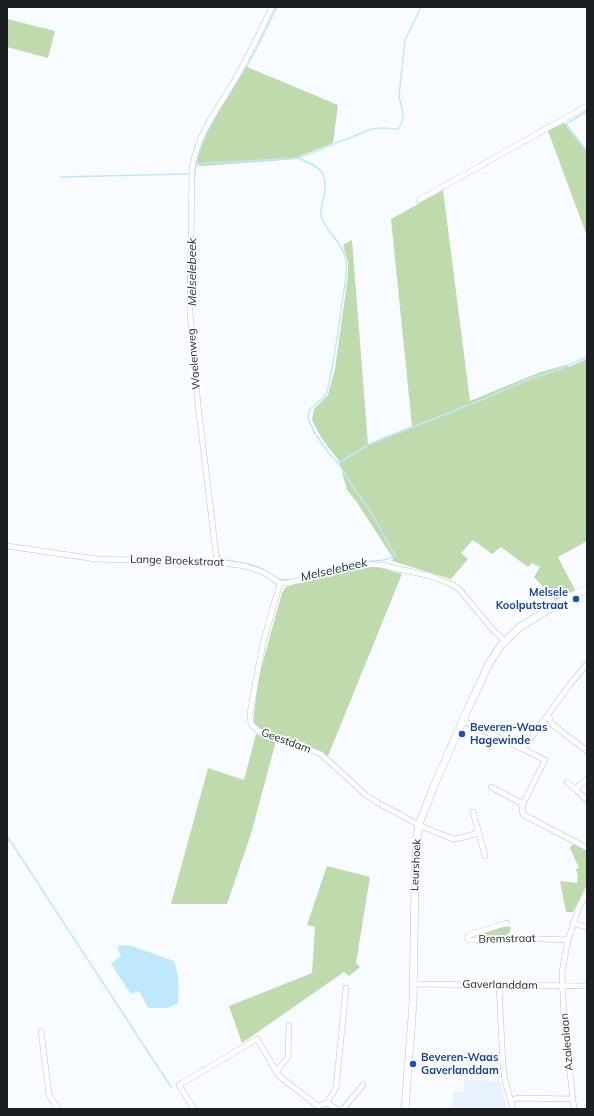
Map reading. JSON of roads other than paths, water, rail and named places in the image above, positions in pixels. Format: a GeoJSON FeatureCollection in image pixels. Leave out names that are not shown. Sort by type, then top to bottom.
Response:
{"type":"FeatureCollection","features":[{"type":"Feature","properties":{"kind":"street","name":"Waelenweg"},"geometry":{"type":"LineString","coordinates":[[216,562],[198,405],[190,312],[192,168],[198,146],[207,124],[236,77],[272,7]]}},
{"type":"Feature","properties":{"kind":"street"},"geometry":{"type":"LineString","coordinates":[[419,200],[587,106]]}},
{"type":"Feature","properties":{"kind":"street","name":"Lange Broekstraat"},"geometry":{"type":"LineString","coordinates":[[7,546],[96,559],[216,562],[245,566],[263,572],[280,583]]}},
{"type":"Feature","properties":{"kind":"street"},"geometry":{"type":"LineString","coordinates":[[280,583],[289,583],[362,564],[381,565],[431,576],[453,585],[459,590],[493,630],[505,641]]}},
{"type":"Feature","properties":{"kind":"street","name":"Geestdam"},"geometry":{"type":"LineString","coordinates":[[280,583],[263,643],[250,713],[252,724],[258,731],[306,747],[321,754],[366,795],[431,831],[453,839],[478,833]]}},
{"type":"Feature","properties":{"kind":"street","name":"Leurshoek"},"geometry":{"type":"LineString","coordinates":[[406,1109],[414,984],[417,839],[420,824],[434,786],[489,664],[505,641],[524,624],[564,600],[587,589]]}},
{"type":"Feature","properties":{"kind":"street"},"geometry":{"type":"LineString","coordinates":[[523,749],[571,683],[587,664]]}},
{"type":"Feature","properties":{"kind":"street"},"geometry":{"type":"LineString","coordinates":[[548,715],[552,724],[587,751]]}},
{"type":"Feature","properties":{"kind":"street"},"geometry":{"type":"LineString","coordinates":[[463,721],[545,760],[522,804],[522,812],[524,815],[587,848]]}},
{"type":"Feature","properties":{"kind":"street"},"geometry":{"type":"LineString","coordinates":[[575,789],[587,779]]}},
{"type":"Feature","properties":{"kind":"street"},"geometry":{"type":"LineString","coordinates":[[567,782],[587,800]]}},
{"type":"Feature","properties":{"kind":"street"},"geometry":{"type":"LineString","coordinates":[[491,787],[522,804]]}},
{"type":"Feature","properties":{"kind":"street"},"geometry":{"type":"LineString","coordinates":[[472,812],[485,856]]}},
{"type":"Feature","properties":{"kind":"street"},"geometry":{"type":"LineString","coordinates":[[562,986],[562,972],[568,940],[579,907],[587,892]]}},
{"type":"Feature","properties":{"kind":"street","name":"Bremstraat"},"geometry":{"type":"LineString","coordinates":[[507,923],[469,935],[467,938],[469,940],[502,940],[516,938],[568,940]]}},
{"type":"Feature","properties":{"kind":"street"},"geometry":{"type":"LineString","coordinates":[[573,923],[587,927]]}},
{"type":"Feature","properties":{"kind":"street","name":"Gaverlanddam"},"geometry":{"type":"LineString","coordinates":[[414,984],[587,986]]}},
{"type":"Feature","properties":{"kind":"street"},"geometry":{"type":"LineString","coordinates":[[499,986],[502,1060],[505,1080],[513,1109]]}},
{"type":"Feature","properties":{"kind":"street","name":"Azalealaan"},"geometry":{"type":"LineString","coordinates":[[562,986],[574,1109]]}},
{"type":"Feature","properties":{"kind":"street"},"geometry":{"type":"LineString","coordinates":[[194,1109],[178,1085],[257,1039],[279,1076],[318,1106],[327,1103],[336,1088],[346,988]]}},
{"type":"Feature","properties":{"kind":"street"},"geometry":{"type":"LineString","coordinates":[[276,1072],[288,1058],[289,1025]]}},
{"type":"Feature","properties":{"kind":"street"},"geometry":{"type":"LineString","coordinates":[[41,1031],[49,1095],[59,1109]]}},
{"type":"Feature","properties":{"kind":"street"},"geometry":{"type":"LineString","coordinates":[[343,1109],[363,1085]]}},
{"type":"Feature","properties":{"kind":"street"},"geometry":{"type":"LineString","coordinates":[[510,1100],[519,1098],[572,1098]]}},
{"type":"Feature","properties":{"kind":"street"},"geometry":{"type":"LineString","coordinates":[[327,1103],[336,1109]]}},
{"type":"Feature","properties":{"kind":"water"},"geometry":{"type":"Polygon","coordinates":[[[119,945],[132,946],[174,961],[177,971],[178,1003],[168,1008],[148,1008],[139,991],[131,994],[111,964],[121,956],[118,949],[119,945]]]}},
{"type":"Feature","properties":{"kind":"waterway","name":"Melselebeek"},"geometry":{"type":"LineString","coordinates":[[194,181],[196,164],[207,132],[258,47],[277,7]]}},
{"type":"Feature","properties":{"kind":"waterway","name":"Melselebeek"},"geometry":{"type":"LineString","coordinates":[[196,164],[298,158],[372,129],[398,129],[402,122],[403,113],[399,96],[405,40],[421,7]]}},
{"type":"Feature","properties":{"kind":"waterway"},"geometry":{"type":"LineString","coordinates":[[587,111],[566,124],[587,151]]}},
{"type":"Feature","properties":{"kind":"waterway","name":"Melselebeek"},"geometry":{"type":"LineString","coordinates":[[298,158],[313,165],[322,173],[325,184],[325,192],[321,216],[326,227],[341,247],[346,260],[346,282],[336,348],[327,392],[323,398],[310,409],[308,418],[314,432],[338,463],[372,514],[395,556],[384,560],[365,562]]}},
{"type":"Feature","properties":{"kind":"waterway"},"geometry":{"type":"LineString","coordinates":[[60,177],[187,174]]}},
{"type":"Feature","properties":{"kind":"waterway"},"geometry":{"type":"LineString","coordinates":[[338,463],[370,444],[587,357]]}},
{"type":"Feature","properties":{"kind":"waterway","name":"Melselebeek"},"geometry":{"type":"LineString","coordinates":[[208,470],[211,496]]}},
{"type":"Feature","properties":{"kind":"waterway","name":"Melselebeek"},"geometry":{"type":"LineString","coordinates":[[219,555],[221,559],[252,565],[263,569]]}},
{"type":"Feature","properties":{"kind":"waterway","name":"Melselebeek"},"geometry":{"type":"LineString","coordinates":[[278,579],[290,580]]}},
{"type":"Feature","properties":{"kind":"waterway"},"geometry":{"type":"LineString","coordinates":[[7,836],[171,1087]]}},
{"type":"Feature","properties":{"kind":"waterway"},"geometry":{"type":"LineString","coordinates":[[7,845],[9,839]]}},
{"type":"Feature","properties":{"kind":"place","name":"Melsele Koolputstraat"},"geometry":{"type":"Point","coordinates":[576,599]}},
{"type":"Feature","properties":{"kind":"place","name":"Beveren-Waas Hagewinde"},"geometry":{"type":"Point","coordinates":[462,734]}},
{"type":"Feature","properties":{"kind":"place","name":"Beveren-Waas Gaverlanddam"},"geometry":{"type":"Point","coordinates":[413,1064]}}]}
